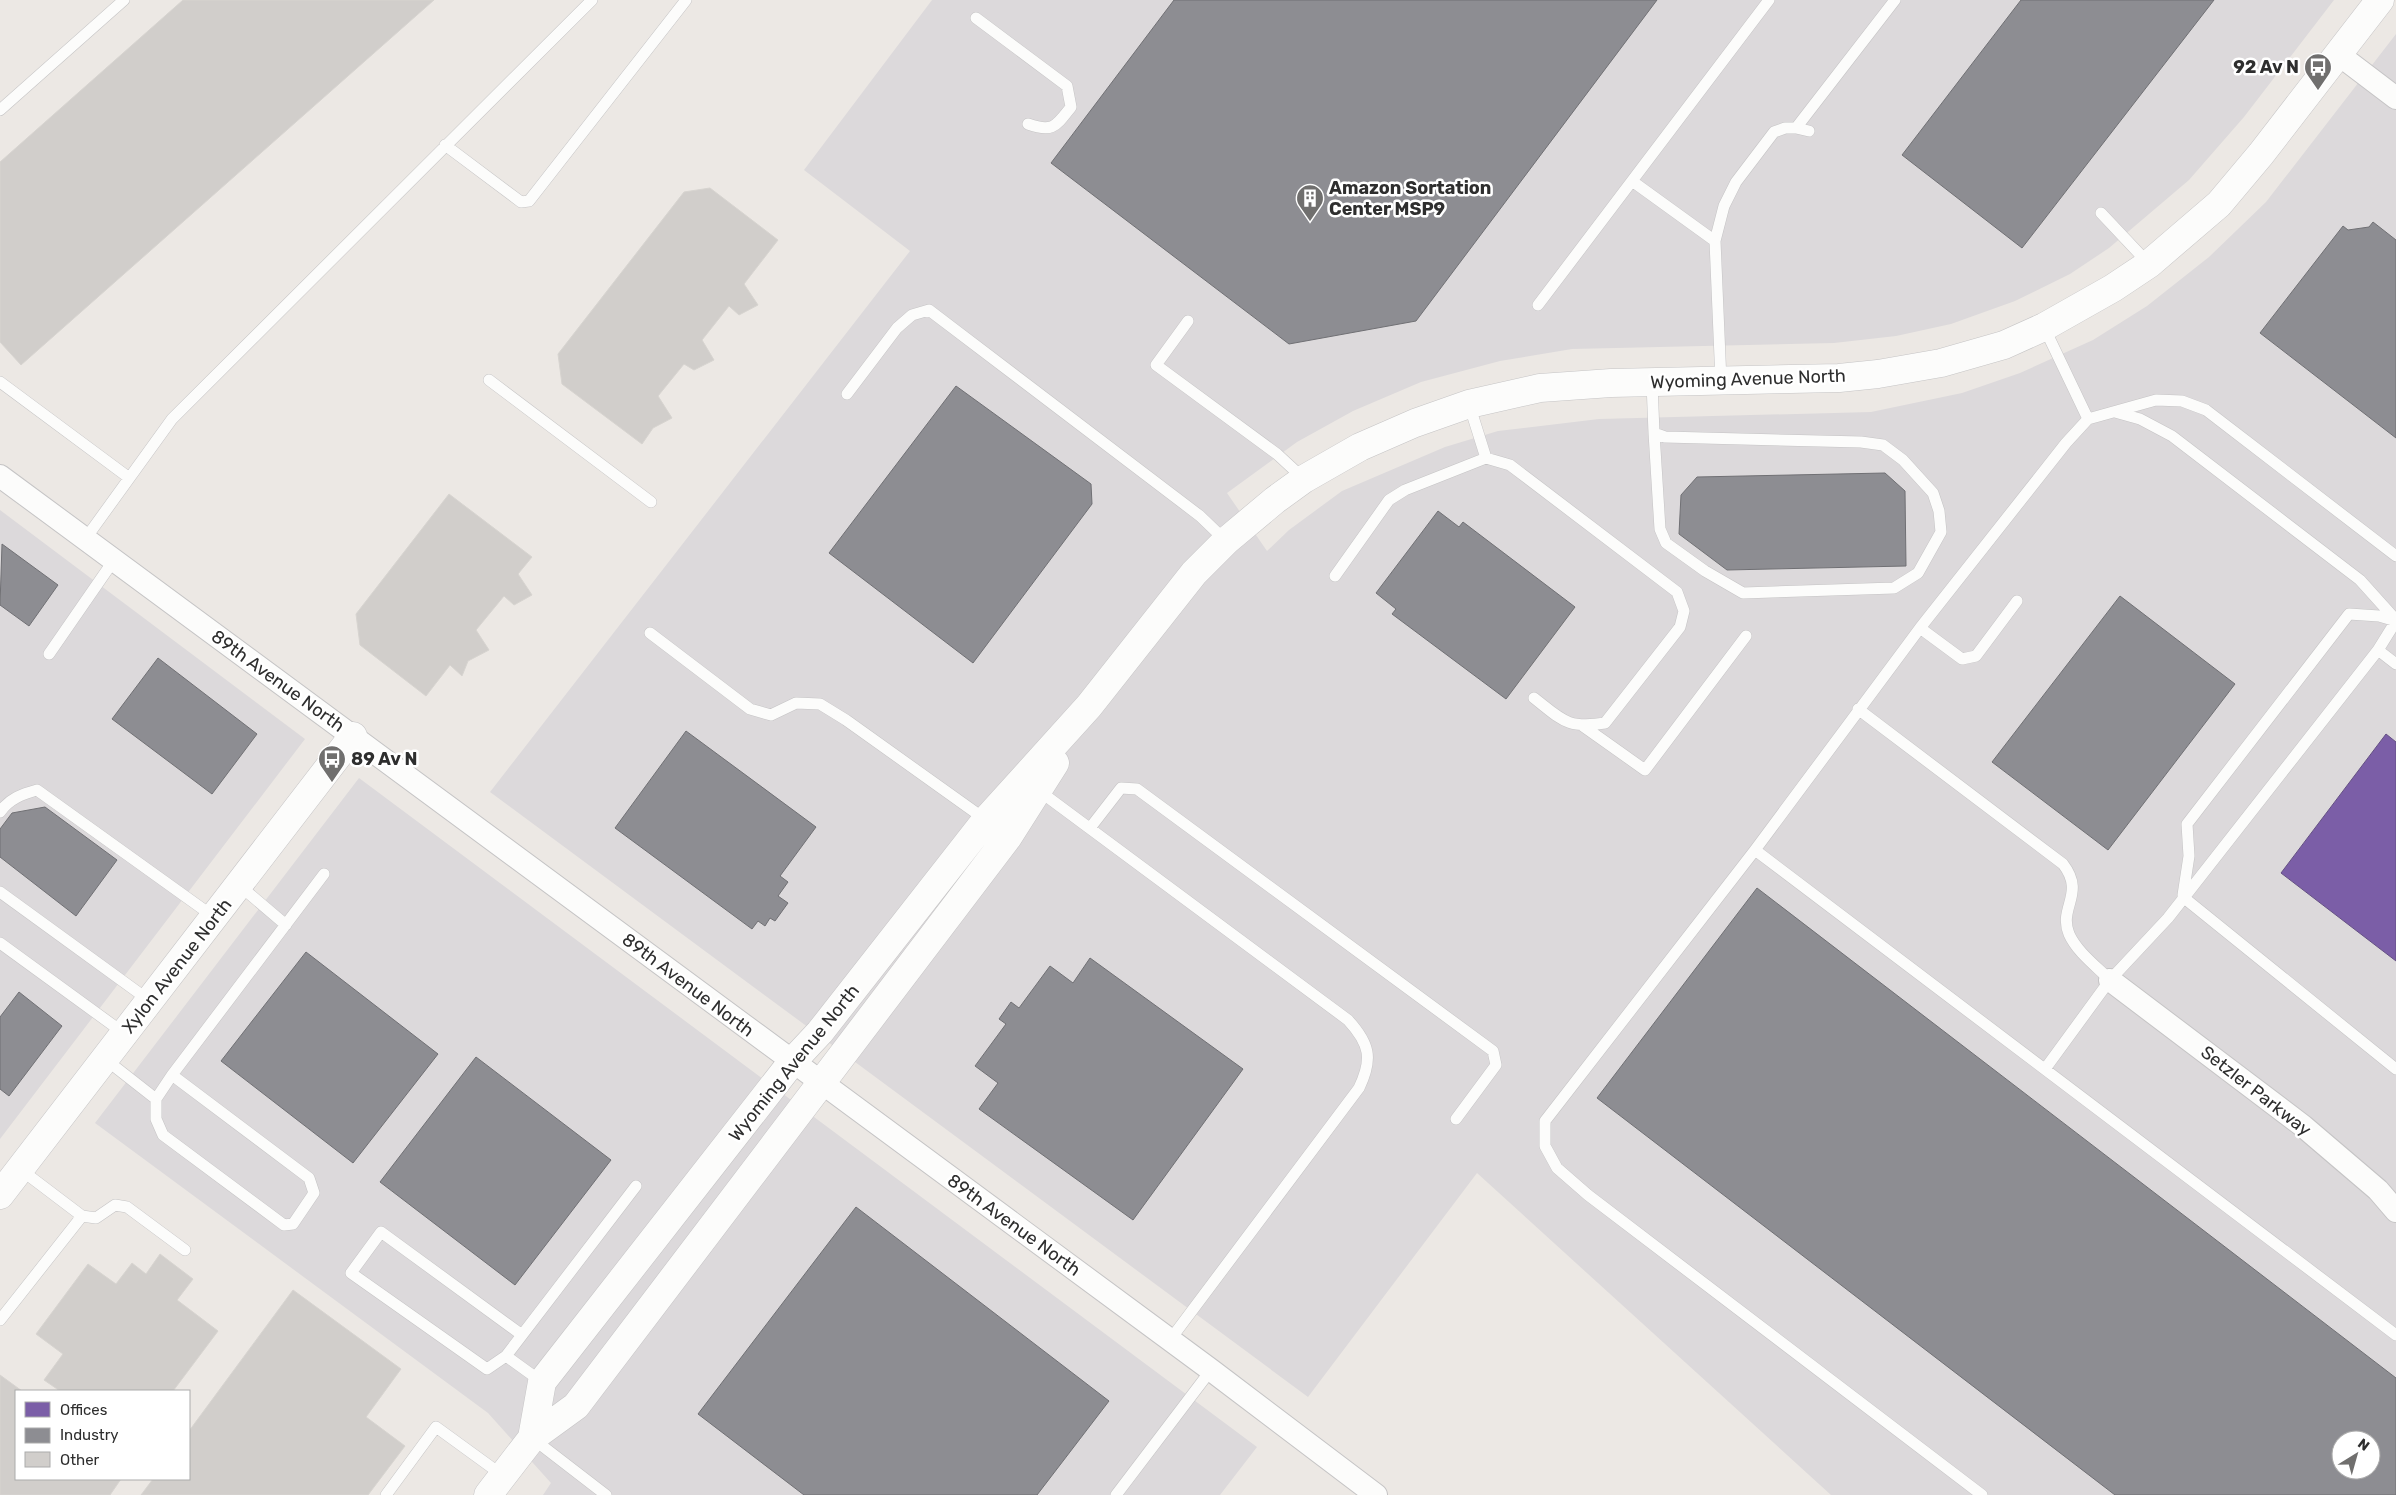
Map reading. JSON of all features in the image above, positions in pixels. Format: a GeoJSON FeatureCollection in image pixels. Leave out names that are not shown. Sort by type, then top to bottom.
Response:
{"type":"FeatureCollection","features":[{"type":"Feature","properties":{"kind":"street","name":"Wyoming Avenue North"},"geometry":{"type":"LineString","coordinates":[[532,1438],[542,1382],[792,1062],[820,1032],[986,820],[1089,706],[1194,574],[1226,541],[1304,479],[1360,447],[1415,423],[1469,404],[1540,388],[1611,383],[1811,379],[1878,374],[1941,363],[1995,348],[2044,327],[2113,288],[2149,264],[2219,204],[2261,154],[2380,0]]}},
{"type":"Feature","properties":{"kind":"street"},"geometry":{"type":"LineString","coordinates":[[2338,54],[2396,98]]}},
{"type":"Feature","properties":{"kind":"street","name":"89th Avenue North"},"geometry":{"type":"LineString","coordinates":[[0,476],[1211,1370],[1376,1495]]}},
{"type":"Feature","properties":{"kind":"street","name":"Wyoming Avenue North"},"geometry":{"type":"LineString","coordinates":[[495,1485],[532,1438],[576,1406],[1008,838],[1089,706]]}},
{"type":"Feature","properties":{"kind":"street","name":"Xylon Avenue North"},"geometry":{"type":"LineString","coordinates":[[1,1192],[125,1034],[353,736]]}},
{"type":"Feature","properties":{"kind":"street","name":"Setzler Parkway"},"geometry":{"type":"LineString","coordinates":[[2110,980],[2303,1126],[2378,1190],[2396,1211]]}},
{"type":"Feature","properties":{"kind":"lane"},"geometry":{"type":"LineString","coordinates":[[0,110],[124,0]]}},
{"type":"Feature","properties":{"kind":"lane"},"geometry":{"type":"LineString","coordinates":[[86,538],[128,477],[172,419],[592,0]]}},
{"type":"Feature","properties":{"kind":"lane"},"geometry":{"type":"LineString","coordinates":[[445,145],[521,202],[529,201],[686,0]]}},
{"type":"Feature","properties":{"kind":"lane"},"geometry":{"type":"LineString","coordinates":[[1538,306],[1769,0]]}},
{"type":"Feature","properties":{"kind":"lane"},"geometry":{"type":"LineString","coordinates":[[1796,128],[1895,0]]}},
{"type":"Feature","properties":{"kind":"lane"},"geometry":{"type":"LineString","coordinates":[[976,18],[1066,86],[1071,107],[1056,126],[1043,129],[1028,124]]}},
{"type":"Feature","properties":{"kind":"lane"},"geometry":{"type":"LineString","coordinates":[[1721,381],[1715,241],[1724,206],[1736,182],[1774,132],[1785,128],[1809,131]]}},
{"type":"Feature","properties":{"kind":"lane"},"geometry":{"type":"LineString","coordinates":[[1632,181],[1715,241]]}},
{"type":"Feature","properties":{"kind":"lane"},"geometry":{"type":"LineString","coordinates":[[2101,213],[2149,264]]}},
{"type":"Feature","properties":{"kind":"lane"},"geometry":{"type":"LineString","coordinates":[[847,394],[897,328],[912,315],[929,310],[1200,516],[1226,541]]}},
{"type":"Feature","properties":{"kind":"lane"},"geometry":{"type":"LineString","coordinates":[[1188,321],[1156,365],[1278,454],[1304,479]]}},
{"type":"Feature","properties":{"kind":"lane"},"geometry":{"type":"LineString","coordinates":[[2044,327],[2088,419]]}},
{"type":"Feature","properties":{"kind":"lane"},"geometry":{"type":"LineString","coordinates":[[489,380],[651,502]]}},
{"type":"Feature","properties":{"kind":"lane"},"geometry":{"type":"LineString","coordinates":[[0,382],[128,477]]}},
{"type":"Feature","properties":{"kind":"lane"},"geometry":{"type":"LineString","coordinates":[[1652,383],[1654,433],[1660,529],[1666,542],[1705,572],[1743,593],[1894,588],[1918,573],[1941,532],[1939,511],[1933,493],[1903,460],[1883,445],[1861,442],[1665,437],[1654,433]]}},
{"type":"Feature","properties":{"kind":"lane"},"geometry":{"type":"LineString","coordinates":[[1982,1495],[1588,1195],[1557,1168],[1545,1146],[1545,1121],[1755,850],[1858,708],[2066,443],[2088,419],[2156,400],[2182,401],[2206,410],[2396,556]]}},
{"type":"Feature","properties":{"kind":"lane"},"geometry":{"type":"LineString","coordinates":[[1469,404],[1486,458]]}},
{"type":"Feature","properties":{"kind":"lane"},"geometry":{"type":"LineString","coordinates":[[2115,412],[2140,419],[2172,436],[2360,580],[2396,621]]}},
{"type":"Feature","properties":{"kind":"lane"},"geometry":{"type":"LineString","coordinates":[[1335,576],[1389,500],[1405,490],[1486,458],[1510,465],[1677,592],[1684,611],[1680,627],[1605,723],[1583,726],[1562,721],[1534,698]]}},
{"type":"Feature","properties":{"kind":"lane"},"geometry":{"type":"LineString","coordinates":[[49,654],[114,560]]}},
{"type":"Feature","properties":{"kind":"lane"},"geometry":{"type":"LineString","coordinates":[[1920,628],[1962,659],[1976,656],[2017,601]]}},
{"type":"Feature","properties":{"kind":"lane"},"geometry":{"type":"LineString","coordinates":[[2183,897],[2189,856],[2187,824],[2247,744],[2349,614],[2379,616],[2396,621]]}},
{"type":"Feature","properties":{"kind":"lane"},"geometry":{"type":"LineString","coordinates":[[2045,1069],[2110,980],[2168,918],[2378,650],[2396,621]]}},
{"type":"Feature","properties":{"kind":"lane"},"geometry":{"type":"LineString","coordinates":[[650,633],[750,709],[771,715],[796,703],[820,704],[846,720],[986,820]]}},
{"type":"Feature","properties":{"kind":"lane"},"geometry":{"type":"LineString","coordinates":[[1583,726],[1645,770],[1746,636]]}},
{"type":"Feature","properties":{"kind":"lane"},"geometry":{"type":"LineString","coordinates":[[2378,650],[2396,664]]}},
{"type":"Feature","properties":{"kind":"lane"},"geometry":{"type":"LineString","coordinates":[[1858,708],[2063,864],[2070,873],[2074,887],[2066,920],[2068,932],[2077,948],[2110,980]]}},
{"type":"Feature","properties":{"kind":"lane"},"geometry":{"type":"LineString","coordinates":[[1090,828],[1120,788],[1137,790],[1493,1051],[1496,1065],[1456,1119]]}},
{"type":"Feature","properties":{"kind":"lane"},"geometry":{"type":"LineString","coordinates":[[0,812],[4,806],[19,795],[37,790],[214,917]]}},
{"type":"Feature","properties":{"kind":"lane"},"geometry":{"type":"LineString","coordinates":[[1038,790],[1348,1020],[1362,1035],[1368,1053],[1367,1071],[1359,1088],[1170,1340]]}},
{"type":"Feature","properties":{"kind":"lane"},"geometry":{"type":"LineString","coordinates":[[1755,850],[2396,1334]]}},
{"type":"Feature","properties":{"kind":"lane"},"geometry":{"type":"LineString","coordinates":[[172,1075],[309,1178],[314,1193],[292,1224],[284,1226],[163,1135],[156,1119],[156,1099],[172,1075],[324,874]]}},
{"type":"Feature","properties":{"kind":"lane"},"geometry":{"type":"LineString","coordinates":[[238,885],[286,925]]}},
{"type":"Feature","properties":{"kind":"lane"},"geometry":{"type":"LineString","coordinates":[[0,892],[150,1001]]}},
{"type":"Feature","properties":{"kind":"lane"},"geometry":{"type":"LineString","coordinates":[[2183,897],[2396,1069]]}},
{"type":"Feature","properties":{"kind":"lane"},"geometry":{"type":"LineString","coordinates":[[0,943],[125,1034]]}},
{"type":"Feature","properties":{"kind":"lane"},"geometry":{"type":"LineString","coordinates":[[105,1059],[156,1099]]}},
{"type":"Feature","properties":{"kind":"lane"},"geometry":{"type":"LineString","coordinates":[[20,1169],[82,1216],[96,1218],[115,1205],[127,1207],[185,1250]]}},
{"type":"Feature","properties":{"kind":"lane"},"geometry":{"type":"LineString","coordinates":[[522,1335],[381,1232],[351,1273],[487,1369],[506,1356],[636,1186]]}},
{"type":"Feature","properties":{"kind":"lane"},"geometry":{"type":"LineString","coordinates":[[0,1320],[82,1216]]}},
{"type":"Feature","properties":{"kind":"lane"},"geometry":{"type":"LineString","coordinates":[[506,1356],[542,1382]]}},
{"type":"Feature","properties":{"kind":"lane"},"geometry":{"type":"LineString","coordinates":[[1116,1495],[1211,1370]]}},
{"type":"Feature","properties":{"kind":"lane"},"geometry":{"type":"LineString","coordinates":[[386,1495],[436,1427],[495,1485]]}},
{"type":"Feature","properties":{"kind":"lane"},"geometry":{"type":"LineString","coordinates":[[532,1438],[606,1495]]}},
{"type":"Feature","properties":{"kind":"shaded area"},"geometry":{"type":"Polygon","coordinates":[[[932,0],[2334,0],[2244,117],[2189,180],[2109,248],[2070,274],[2015,301],[1951,324],[1896,336],[1834,343],[1572,349],[1500,361],[1421,382],[1353,411],[1297,442],[1227,493],[1267,551],[1289,530],[1342,491],[1445,447],[1498,431],[1599,419],[1871,412],[1962,393],[2020,373],[2093,340],[2147,306],[2209,257],[2266,202],[2396,34],[2396,1495],[1831,1495],[1477,1173],[1308,1397],[490,792],[910,251],[804,170],[932,0]]]}},
{"type":"Feature","properties":{"kind":"shaded area"},"geometry":{"type":"Polygon","coordinates":[[[0,510],[305,739],[0,1139],[0,510]]]}},
{"type":"Feature","properties":{"kind":"shaded area"},"geometry":{"type":"Polygon","coordinates":[[[359,778],[1257,1447],[1220,1495],[543,1495],[551,1483],[488,1413],[95,1123],[359,778]]]}},
{"type":"Feature","properties":{"kind":"building: Offices"},"geometry":{"type":"Polygon","coordinates":[[[2386,734],[2396,742],[2396,961],[2281,873],[2386,734]]]}},
{"type":"Feature","properties":{"kind":"building: Industry","name":"Amazon Sortation Center MSP9"},"geometry":{"type":"Polygon","coordinates":[[[1174,0],[1657,0],[1416,321],[1289,344],[1051,163],[1174,0]]]}},
{"type":"Feature","properties":{"kind":"building: Industry"},"geometry":{"type":"Polygon","coordinates":[[[2021,0],[2214,0],[2022,248],[1902,155],[2021,0]]]}},
{"type":"Feature","properties":{"kind":"building: Industry"},"geometry":{"type":"Polygon","coordinates":[[[2373,222],[2396,240],[2396,438],[2260,333],[2343,226],[2348,230],[2369,227],[2373,222]]]}},
{"type":"Feature","properties":{"kind":"building: Industry"},"geometry":{"type":"Polygon","coordinates":[[[956,386],[1091,484],[1092,504],[973,663],[829,553],[956,386]]]}},
{"type":"Feature","properties":{"kind":"building: Industry"},"geometry":{"type":"Polygon","coordinates":[[[1885,473],[1905,491],[1906,566],[1727,570],[1679,534],[1681,495],[1697,477],[1885,473]]]}},
{"type":"Feature","properties":{"kind":"building: Industry"},"geometry":{"type":"Polygon","coordinates":[[[1438,511],[1459,527],[1463,522],[1575,607],[1506,699],[1392,614],[1396,609],[1376,593],[1438,511]]]}},
{"type":"Feature","properties":{"kind":"building: Industry"},"geometry":{"type":"Polygon","coordinates":[[[2,544],[58,585],[29,626],[0,605],[2,544]]]}},
{"type":"Feature","properties":{"kind":"building: Industry"},"geometry":{"type":"Polygon","coordinates":[[[2120,596],[2235,684],[2108,850],[1992,762],[2120,596]]]}},
{"type":"Feature","properties":{"kind":"building: Industry"},"geometry":{"type":"Polygon","coordinates":[[[158,658],[257,734],[212,794],[112,719],[158,658]]]}},
{"type":"Feature","properties":{"kind":"building: Industry"},"geometry":{"type":"Polygon","coordinates":[[[686,731],[816,827],[780,876],[788,882],[778,896],[788,903],[775,921],[770,918],[765,926],[758,921],[752,929],[615,828],[686,731]]]}},
{"type":"Feature","properties":{"kind":"building: Industry"},"geometry":{"type":"Polygon","coordinates":[[[45,807],[117,860],[76,916],[0,857],[0,829],[12,813],[45,807]]]}},
{"type":"Feature","properties":{"kind":"building: Industry"},"geometry":{"type":"Polygon","coordinates":[[[1757,888],[2396,1378],[2396,1495],[2115,1495],[1597,1098],[1757,888]]]}},
{"type":"Feature","properties":{"kind":"building: Industry"},"geometry":{"type":"Polygon","coordinates":[[[306,952],[438,1054],[353,1163],[221,1061],[306,952]]]}},
{"type":"Feature","properties":{"kind":"building: Industry"},"geometry":{"type":"Polygon","coordinates":[[[1090,958],[1243,1069],[1133,1220],[979,1109],[998,1083],[975,1066],[1006,1024],[999,1019],[1011,1002],[1019,1008],[1050,966],[1073,983],[1090,958]]]}},
{"type":"Feature","properties":{"kind":"building: Industry"},"geometry":{"type":"Polygon","coordinates":[[[19,992],[62,1026],[9,1096],[0,1089],[0,1017],[19,992]]]}},
{"type":"Feature","properties":{"kind":"building: Industry"},"geometry":{"type":"Polygon","coordinates":[[[476,1057],[611,1160],[515,1285],[380,1182],[476,1057]]]}},
{"type":"Feature","properties":{"kind":"building: Industry"},"geometry":{"type":"Polygon","coordinates":[[[856,1207],[1109,1401],[1037,1495],[804,1495],[698,1414],[856,1207]]]}},
{"type":"Feature","properties":{"kind":"building: Other"},"geometry":{"type":"Polygon","coordinates":[[[183,0],[434,0],[21,365],[0,342],[0,162],[183,0]]]}},
{"type":"Feature","properties":{"kind":"building: Other"},"geometry":{"type":"Polygon","coordinates":[[[710,188],[778,240],[744,284],[758,305],[739,315],[729,306],[702,340],[714,360],[694,370],[684,364],[658,396],[672,418],[653,428],[642,444],[562,384],[558,354],[684,192],[710,188]]]}},
{"type":"Feature","properties":{"kind":"building: Other"},"geometry":{"type":"Polygon","coordinates":[[[449,494],[532,557],[518,574],[532,595],[514,605],[504,596],[476,630],[489,650],[468,661],[462,676],[450,665],[426,696],[360,645],[356,614],[449,494]]]}},
{"type":"Feature","properties":{"kind":"building: Other"},"geometry":{"type":"Polygon","coordinates":[[[160,1254],[193,1279],[177,1300],[218,1331],[174,1390],[59,1390],[44,1380],[63,1354],[36,1334],[88,1264],[116,1284],[132,1263],[146,1274],[160,1254]]]}},
{"type":"Feature","properties":{"kind":"building: Other"},"geometry":{"type":"Polygon","coordinates":[[[293,1290],[401,1369],[366,1417],[405,1446],[368,1495],[141,1495],[152,1480],[190,1480],[190,1430],[293,1290]]]}},
{"type":"Feature","properties":{"kind":"building: Other"},"geometry":{"type":"Polygon","coordinates":[[[0,1375],[21,1390],[15,1390],[15,1480],[120,1480],[110,1495],[0,1495],[0,1375]]]}},
{"type":"Feature","properties":{"kind":"place","name":"92 Av N"},"geometry":{"type":"Point","coordinates":[2318,91]}},
{"type":"Feature","properties":{"kind":"place","name":"Amazon Sortation Center MSP9"},"geometry":{"type":"Point","coordinates":[1310,222]}},
{"type":"Feature","properties":{"kind":"place","name":"89 Av N"},"geometry":{"type":"Point","coordinates":[332,783]}}]}
